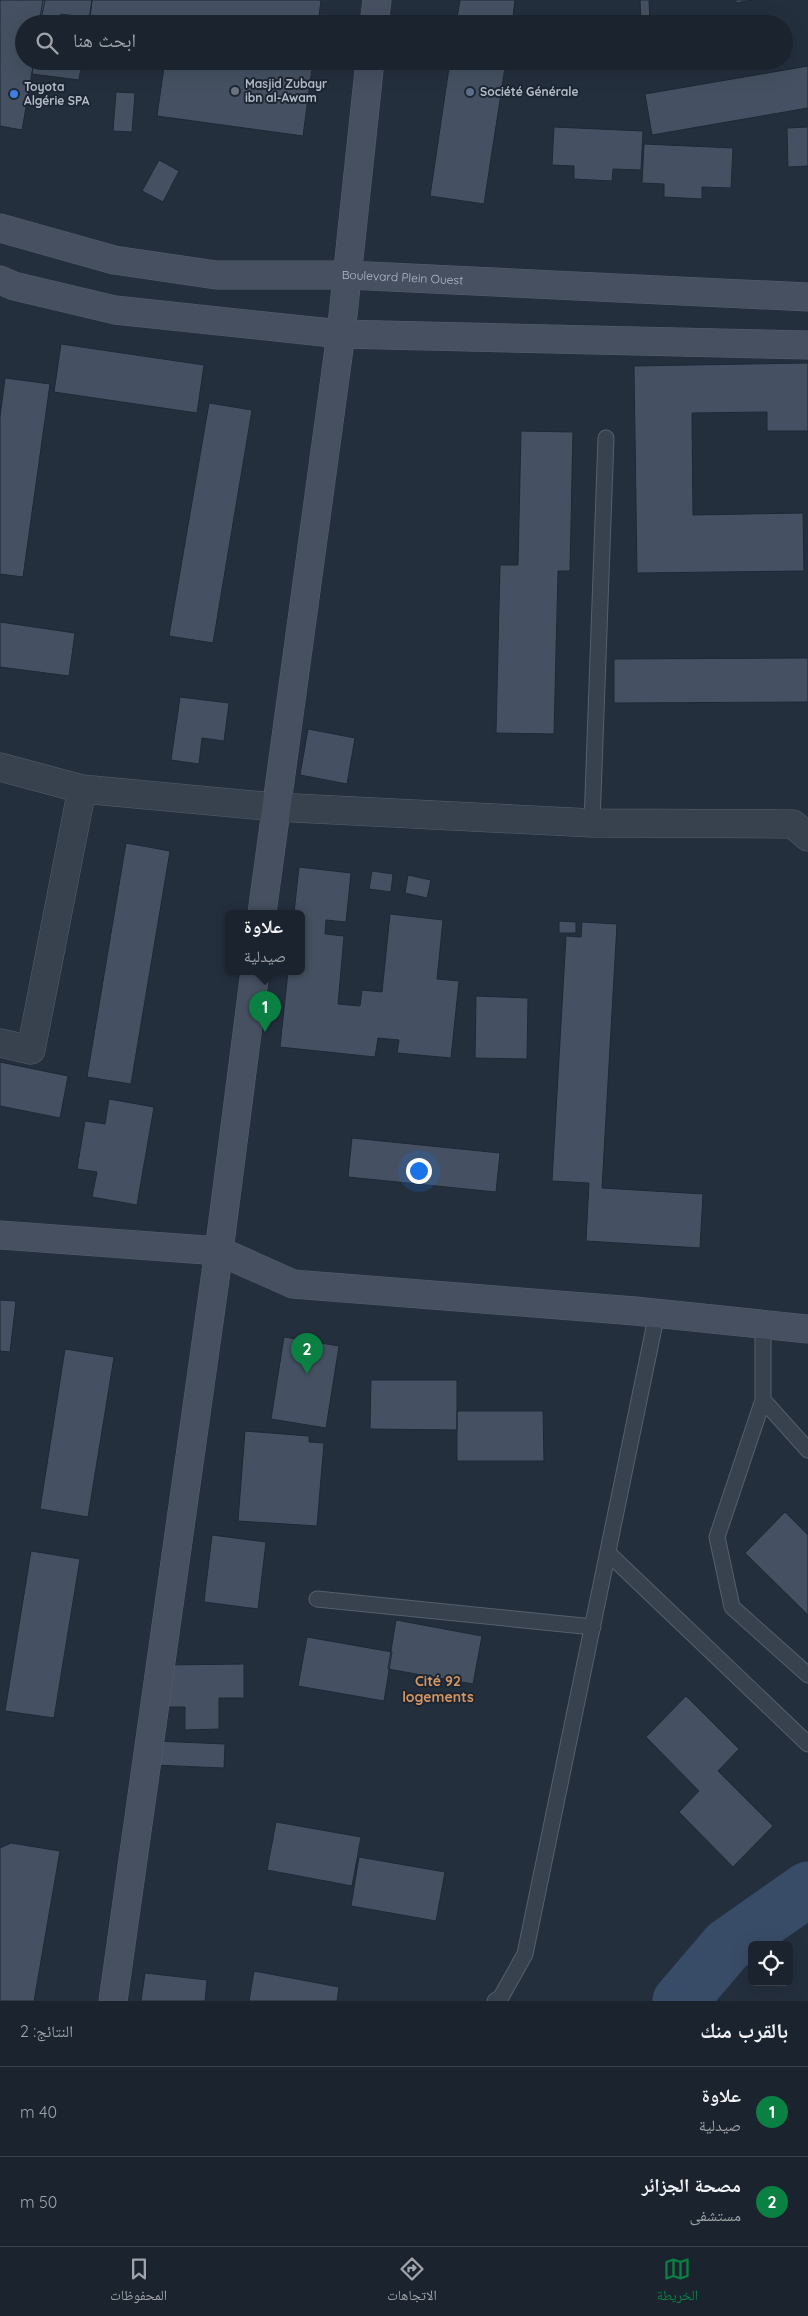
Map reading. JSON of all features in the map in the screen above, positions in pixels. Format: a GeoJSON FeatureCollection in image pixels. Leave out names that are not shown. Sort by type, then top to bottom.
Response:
{"type":"FeatureCollection","features":[{"type":"Feature","properties":{"kind":"street"},"geometry":{"type":"LineString","coordinates":[[375,15],[377,0]]}},
{"type":"Feature","properties":{"kind":"street"},"geometry":{"type":"LineString","coordinates":[[262,910],[341,334],[369,70]]}},
{"type":"Feature","properties":{"kind":"street","name":"Boulevard Plein Ouest"},"geometry":{"type":"LineString","coordinates":[[0,228],[114,260],[216,275],[348,276],[808,297]]}},
{"type":"Feature","properties":{"kind":"street"},"geometry":{"type":"LineString","coordinates":[[0,280],[115,310],[341,334],[808,345]]}},
{"type":"Feature","properties":{"kind":"street"},"geometry":{"type":"LineString","coordinates":[[0,766],[82,789],[275,807],[592,823],[793,824],[808,837]]}},
{"type":"Feature","properties":{"kind":"street"},"geometry":{"type":"LineString","coordinates":[[0,1043],[32,1050],[82,789]]}},
{"type":"Feature","properties":{"kind":"street"},"geometry":{"type":"LineString","coordinates":[[113,2001],[220,1251],[254,975]]}},
{"type":"Feature","properties":{"kind":"street"},"geometry":{"type":"LineString","coordinates":[[0,1235],[220,1251],[293,1284],[657,1313],[808,1329]]}},
{"type":"Feature","properties":{"kind":"lane"},"geometry":{"type":"LineString","coordinates":[[592,823],[606,438]]}},
{"type":"Feature","properties":{"kind":"lane"},"geometry":{"type":"LineString","coordinates":[[496,2001],[501,1997],[525,1954],[657,1313]]}},
{"type":"Feature","properties":{"kind":"lane"},"geometry":{"type":"LineString","coordinates":[[763,1324],[763,1400],[717,1537],[732,1607],[808,1675]]}},
{"type":"Feature","properties":{"kind":"lane"},"geometry":{"type":"LineString","coordinates":[[763,1400],[808,1450]]}},
{"type":"Feature","properties":{"kind":"lane"},"geometry":{"type":"LineString","coordinates":[[608,1553],[808,1744]]}},
{"type":"Feature","properties":{"kind":"lane"},"geometry":{"type":"LineString","coordinates":[[317,1599],[592,1627]]}},
{"type":"Feature","properties":{"kind":"building","name":"Toyota Algérie SPA"},"geometry":{"type":"Polygon","coordinates":[[[0,0],[45,0],[42,15],[15,15],[15,70],[32,70],[22,130],[0,126],[0,0]]]}},
{"type":"Feature","properties":{"kind":"building"},"geometry":{"type":"Polygon","coordinates":[[[43,0],[92,0],[90,15],[40,15],[43,0]]]}},
{"type":"Feature","properties":{"kind":"building"},"geometry":{"type":"Polygon","coordinates":[[[92,0],[321,0],[319,15],[90,15],[92,0]]]}},
{"type":"Feature","properties":{"kind":"building"},"geometry":{"type":"Polygon","coordinates":[[[460,0],[515,0],[513,15],[458,15],[460,0]]]}},
{"type":"Feature","properties":{"kind":"building"},"geometry":{"type":"Polygon","coordinates":[[[640,0],[649,0],[650,15],[641,15],[640,0]]]}},
{"type":"Feature","properties":{"kind":"building"},"geometry":{"type":"Polygon","coordinates":[[[736,0],[752,0],[736,3],[736,0]]]}},
{"type":"Feature","properties":{"kind":"building"},"geometry":{"type":"Polygon","coordinates":[[[808,66],[808,108],[652,135],[645,94],[808,66]]]}},
{"type":"Feature","properties":{"kind":"building"},"geometry":{"type":"Polygon","coordinates":[[[33,70],[81,70],[79,80],[32,74],[33,70]]]}},
{"type":"Feature","properties":{"kind":"building","name":"Masjid Zubayr ibn al-Awam"},"geometry":{"type":"Polygon","coordinates":[[[164,70],[312,70],[303,136],[157,116],[164,70]]]}},
{"type":"Feature","properties":{"kind":"building"},"geometry":{"type":"Polygon","coordinates":[[[449,70],[505,70],[484,204],[430,196],[449,70]]]}},
{"type":"Feature","properties":{"kind":"building"},"geometry":{"type":"Polygon","coordinates":[[[116,92],[135,93],[132,132],[113,131],[116,92]]]}},
{"type":"Feature","properties":{"kind":"building"},"geometry":{"type":"Polygon","coordinates":[[[554,127],[643,131],[641,170],[613,169],[612,181],[574,179],[574,166],[552,165],[554,127]]]}},
{"type":"Feature","properties":{"kind":"building"},"geometry":{"type":"Polygon","coordinates":[[[808,127],[808,166],[788,167],[787,128],[808,127]]]}},
{"type":"Feature","properties":{"kind":"building"},"geometry":{"type":"Polygon","coordinates":[[[644,144],[733,148],[731,188],[702,187],[702,199],[664,197],[664,184],[642,183],[644,144]]]}},
{"type":"Feature","properties":{"kind":"building"},"geometry":{"type":"Polygon","coordinates":[[[159,160],[179,171],[163,202],[142,191],[159,160]]]}},
{"type":"Feature","properties":{"kind":"building"},"geometry":{"type":"Polygon","coordinates":[[[61,344],[204,365],[197,413],[54,392],[61,344]]]}},
{"type":"Feature","properties":{"kind":"building"},"geometry":{"type":"Polygon","coordinates":[[[808,363],[808,431],[767,431],[767,412],[692,413],[693,515],[803,513],[804,571],[637,573],[634,366],[808,363]]]}},
{"type":"Feature","properties":{"kind":"building"},"geometry":{"type":"Polygon","coordinates":[[[5,378],[50,384],[23,577],[0,574],[0,417],[5,378]]]}},
{"type":"Feature","properties":{"kind":"building"},"geometry":{"type":"Polygon","coordinates":[[[209,403],[252,410],[213,643],[169,636],[209,403]]]}},
{"type":"Feature","properties":{"kind":"building"},"geometry":{"type":"Polygon","coordinates":[[[521,431],[573,432],[570,571],[558,571],[554,734],[496,733],[500,565],[518,565],[521,431]]]}},
{"type":"Feature","properties":{"kind":"building"},"geometry":{"type":"Polygon","coordinates":[[[0,622],[75,633],[69,676],[0,667],[0,622]]]}},
{"type":"Feature","properties":{"kind":"building"},"geometry":{"type":"Polygon","coordinates":[[[808,658],[808,702],[614,703],[614,659],[808,658]]]}},
{"type":"Feature","properties":{"kind":"building"},"geometry":{"type":"Polygon","coordinates":[[[180,697],[229,703],[224,741],[202,738],[199,764],[171,760],[180,697]]]}},
{"type":"Feature","properties":{"kind":"building"},"geometry":{"type":"Polygon","coordinates":[[[308,729],[355,738],[347,784],[300,775],[308,729]]]}},
{"type":"Feature","properties":{"kind":"building"},"geometry":{"type":"Polygon","coordinates":[[[126,843],[170,851],[131,1084],[87,1077],[126,843]]]}},
{"type":"Feature","properties":{"kind":"building"},"geometry":{"type":"Polygon","coordinates":[[[299,867],[351,873],[346,922],[326,920],[325,934],[344,936],[338,1004],[360,1006],[362,990],[382,992],[390,914],[443,920],[437,979],[459,981],[451,1058],[397,1053],[399,1040],[378,1038],[375,1057],[280,1047],[288,975],[305,975],[305,910],[294,910],[299,867]]]}},
{"type":"Feature","properties":{"kind":"building"},"geometry":{"type":"Polygon","coordinates":[[[372,871],[393,874],[391,892],[369,889],[372,871]]]}},
{"type":"Feature","properties":{"kind":"building"},"geometry":{"type":"Polygon","coordinates":[[[408,875],[431,880],[427,898],[405,893],[408,875]]]}},
{"type":"Feature","properties":{"kind":"building"},"geometry":{"type":"Polygon","coordinates":[[[559,921],[576,922],[576,933],[559,933],[559,921]]]}},
{"type":"Feature","properties":{"kind":"building"},"geometry":{"type":"Polygon","coordinates":[[[582,922],[617,924],[602,1188],[703,1194],[700,1248],[586,1241],[589,1183],[552,1181],[566,936],[581,937],[582,922]]]}},
{"type":"Feature","properties":{"kind":"building"},"geometry":{"type":"Polygon","coordinates":[[[476,996],[528,998],[527,1059],[475,1058],[476,996]]]}},
{"type":"Feature","properties":{"kind":"building"},"geometry":{"type":"Polygon","coordinates":[[[0,1062],[68,1076],[60,1118],[0,1106],[0,1062]]]}},
{"type":"Feature","properties":{"kind":"building"},"geometry":{"type":"Polygon","coordinates":[[[109,1099],[154,1107],[137,1205],[92,1197],[97,1172],[77,1169],[85,1121],[105,1124],[109,1099]]]}},
{"type":"Feature","properties":{"kind":"building"},"geometry":{"type":"Polygon","coordinates":[[[352,1138],[500,1153],[496,1192],[348,1177],[352,1138]]]}},
{"type":"Feature","properties":{"kind":"building"},"geometry":{"type":"Polygon","coordinates":[[[0,1300],[16,1301],[10,1352],[0,1351],[0,1300]]]}},
{"type":"Feature","properties":{"kind":"building"},"geometry":{"type":"Polygon","coordinates":[[[284,1337],[339,1346],[326,1428],[271,1419],[284,1337]]]}},
{"type":"Feature","properties":{"kind":"building"},"geometry":{"type":"Polygon","coordinates":[[[65,1349],[114,1357],[88,1517],[40,1509],[65,1349]]]}},
{"type":"Feature","properties":{"kind":"building"},"geometry":{"type":"Polygon","coordinates":[[[371,1380],[457,1380],[457,1430],[370,1429],[371,1380]]]}},
{"type":"Feature","properties":{"kind":"building"},"geometry":{"type":"Polygon","coordinates":[[[457,1411],[543,1411],[544,1461],[457,1461],[457,1411]]]}},
{"type":"Feature","properties":{"kind":"building"},"geometry":{"type":"Polygon","coordinates":[[[245,1431],[309,1436],[309,1442],[324,1443],[317,1526],[238,1521],[245,1431]]]}},
{"type":"Feature","properties":{"kind":"building"},"geometry":{"type":"Polygon","coordinates":[[[785,1512],[808,1535],[808,1615],[745,1553],[785,1512]]]}},
{"type":"Feature","properties":{"kind":"building"},"geometry":{"type":"Polygon","coordinates":[[[212,1535],[266,1542],[258,1609],[204,1602],[212,1535]]]}},
{"type":"Feature","properties":{"kind":"building"},"geometry":{"type":"Polygon","coordinates":[[[31,1551],[80,1559],[54,1718],[5,1711],[31,1551]]]}},
{"type":"Feature","properties":{"kind":"building"},"geometry":{"type":"Polygon","coordinates":[[[396,1620],[482,1636],[473,1684],[388,1669],[396,1620]]]}},
{"type":"Feature","properties":{"kind":"building"},"geometry":{"type":"Polygon","coordinates":[[[307,1637],[392,1652],[384,1701],[298,1686],[307,1637]]]}},
{"type":"Feature","properties":{"kind":"building"},"geometry":{"type":"Polygon","coordinates":[[[244,1664],[244,1698],[219,1698],[219,1729],[185,1730],[185,1707],[167,1707],[167,1665],[244,1664]]]}},
{"type":"Feature","properties":{"kind":"building"},"geometry":{"type":"Polygon","coordinates":[[[686,1696],[739,1749],[718,1771],[773,1826],[733,1867],[679,1812],[699,1791],[646,1737],[686,1696]]]}},
{"type":"Feature","properties":{"kind":"building"},"geometry":{"type":"Polygon","coordinates":[[[155,1741],[225,1744],[224,1768],[154,1765],[155,1741]]]}},
{"type":"Feature","properties":{"kind":"building"},"geometry":{"type":"Polygon","coordinates":[[[276,1822],[361,1837],[352,1886],[267,1870],[276,1822]]]}},
{"type":"Feature","properties":{"kind":"building"},"geometry":{"type":"Polygon","coordinates":[[[11,1843],[60,1851],[34,2001],[0,2001],[0,1848],[11,1843]]]}},
{"type":"Feature","properties":{"kind":"building"},"geometry":{"type":"Polygon","coordinates":[[[359,1857],[445,1872],[436,1921],[351,1906],[359,1857]]]}},
{"type":"Feature","properties":{"kind":"building"},"geometry":{"type":"Polygon","coordinates":[[[254,1971],[339,1987],[337,2001],[249,2001],[254,1971]]]}},
{"type":"Feature","properties":{"kind":"building"},"geometry":{"type":"Polygon","coordinates":[[[145,1973],[207,1980],[205,2001],[141,2001],[145,1973]]]}},
{"type":"Feature","properties":{"kind":"waterway"},"geometry":{"type":"LineString","coordinates":[[680,2001],[727,1946],[808,1889]]}},
{"type":"Feature","properties":{"kind":"place","name":"Masjid Zubayr ibn al-Awam"},"geometry":{"type":"Point","coordinates":[235,91]}},
{"type":"Feature","properties":{"kind":"place","name":"Société Générale"},"geometry":{"type":"Point","coordinates":[470,92]}},
{"type":"Feature","properties":{"kind":"place","name":"Toyota Algérie SPA"},"geometry":{"type":"Point","coordinates":[14,94]}},
{"type":"Feature","properties":{"kind":"place","name":"علاوة"},"geometry":{"type":"Point","coordinates":[265,1032]}},
{"type":"Feature","properties":{"kind":"place","name":"مصحة الجزائر"},"geometry":{"type":"Point","coordinates":[307,1374]}},
{"type":"Feature","properties":{"kind":"district","name":"Cité 92 logements"},"geometry":{"type":"Point","coordinates":[438,1689]}}]}
